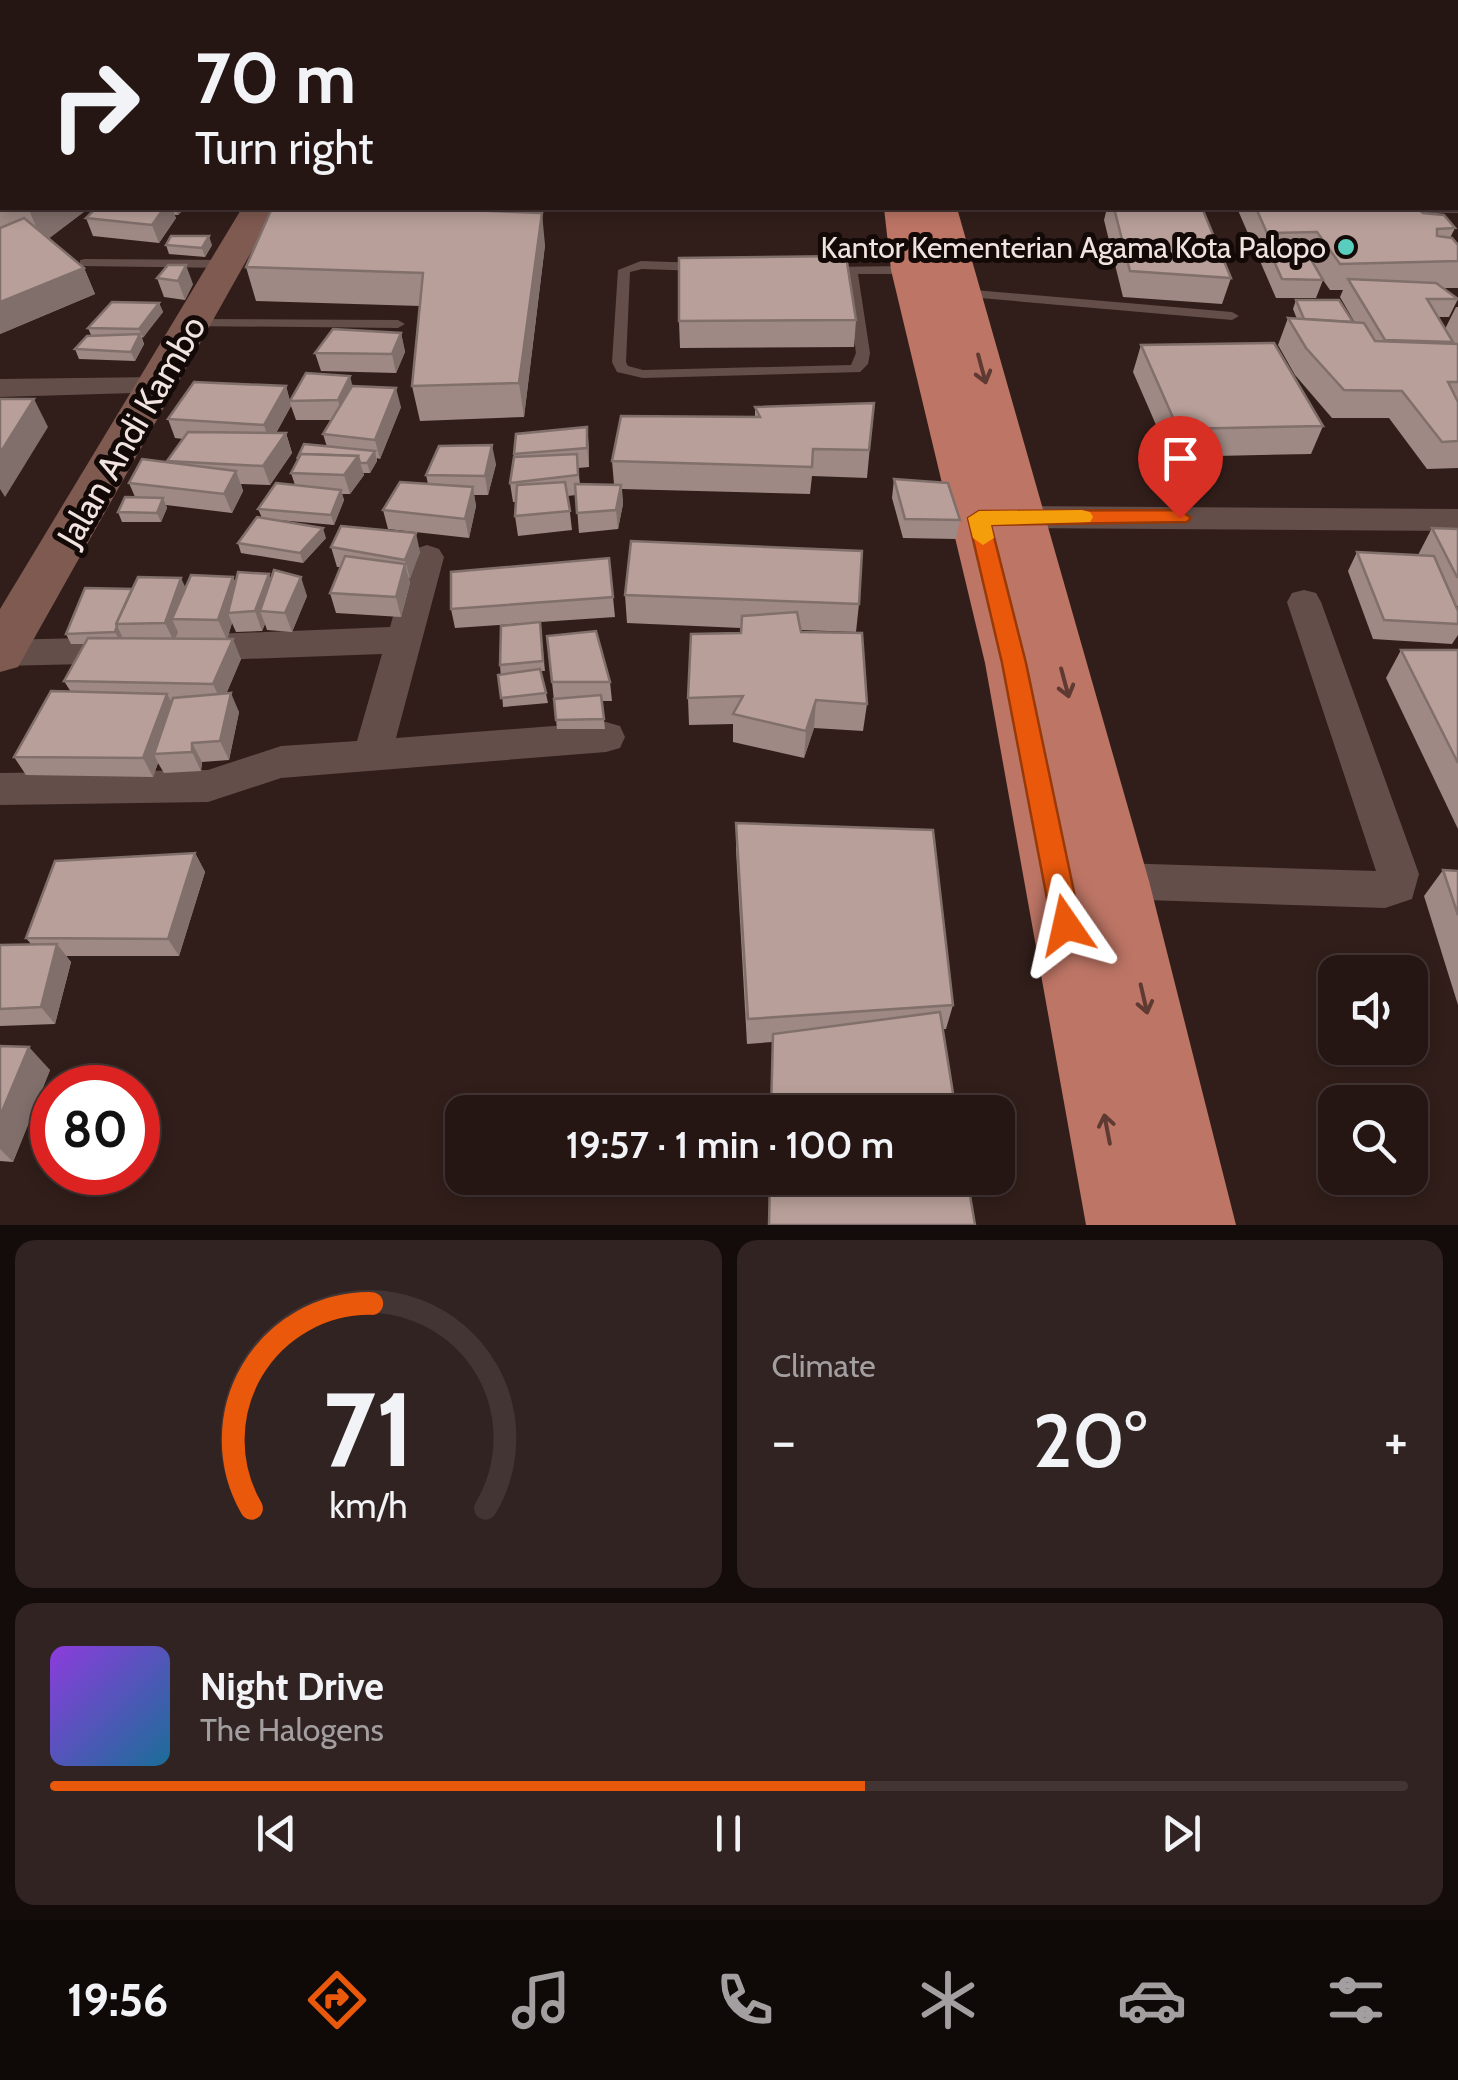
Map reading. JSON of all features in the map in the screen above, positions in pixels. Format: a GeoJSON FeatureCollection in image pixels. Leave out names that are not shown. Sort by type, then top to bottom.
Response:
{"type":"FeatureCollection","features":[{"type":"Feature","properties":{"kind":"highway"},"geometry":{"type":"LineString","coordinates":[[904,210],[936,281],[1000,517],[1116,880],[1196,1225]]}},
{"type":"Feature","properties":{"kind":"highway"},"geometry":{"type":"LineString","coordinates":[[936,281],[938,210]]}},
{"type":"Feature","properties":{"kind":"highway"},"geometry":{"type":"LineString","coordinates":[[1000,517],[1014,663],[1126,1225]]}},
{"type":"Feature","properties":{"kind":"street","name":"Jalan Andi Kambo"},"geometry":{"type":"LineString","coordinates":[[2,646],[258,210]]}},
{"type":"Feature","properties":{"kind":"street"},"geometry":{"type":"LineString","coordinates":[[0,388],[157,386]]}},
{"type":"Feature","properties":{"kind":"street"},"geometry":{"type":"LineString","coordinates":[[1000,517],[1458,520]]}},
{"type":"Feature","properties":{"kind":"street"},"geometry":{"type":"LineString","coordinates":[[372,754],[427,556]]}},
{"type":"Feature","properties":{"kind":"street"},"geometry":{"type":"LineString","coordinates":[[1116,880],[1385,890],[1398,886],[1398,874],[1304,602]]}},
{"type":"Feature","properties":{"kind":"street"},"geometry":{"type":"LineString","coordinates":[[2,646],[404,640]]}},
{"type":"Feature","properties":{"kind":"street"},"geometry":{"type":"LineString","coordinates":[[0,789],[208,786],[281,762],[606,737]]}},
{"type":"Feature","properties":{"kind":"lane"},"geometry":{"type":"LineString","coordinates":[[1421,210],[1458,264]]}},
{"type":"Feature","properties":{"kind":"lane"},"geometry":{"type":"LineString","coordinates":[[85,263],[229,264]]}},
{"type":"Feature","properties":{"kind":"lane"},"geometry":{"type":"LineString","coordinates":[[717,267],[641,265],[624,270],[619,362],[622,369],[643,374],[855,369],[861,364],[863,353],[851,271]]}},
{"type":"Feature","properties":{"kind":"lane"},"geometry":{"type":"LineString","coordinates":[[813,270],[851,271],[1232,316]]}},
{"type":"Feature","properties":{"kind":"lane"},"geometry":{"type":"LineString","coordinates":[[194,323],[398,324]]}},
{"type":"Feature","properties":{"kind":"building"},"geometry":{"type":"Polygon","coordinates":[[[94,210],[163,210],[152,225],[86,218],[94,210]]]}},
{"type":"Feature","properties":{"kind":"building"},"geometry":{"type":"Polygon","coordinates":[[[271,210],[542,213],[519,383],[412,386],[423,273],[246,267],[271,210]]]}},
{"type":"Feature","properties":{"kind":"building"},"geometry":{"type":"Polygon","coordinates":[[[1115,210],[1203,210],[1231,278],[1130,271],[1115,210]]]}},
{"type":"Feature","properties":{"kind":"building"},"geometry":{"type":"Polygon","coordinates":[[[1257,210],[1419,210],[1444,215],[1455,228],[1437,229],[1437,236],[1452,238],[1458,245],[1458,261],[1340,264],[1317,232],[1267,233],[1257,210]]]}},
{"type":"Feature","properties":{"kind":"building"},"geometry":{"type":"Polygon","coordinates":[[[24,218],[84,268],[0,302],[0,228],[24,218]]]}},
{"type":"Feature","properties":{"kind":"building"},"geometry":{"type":"Polygon","coordinates":[[[171,236],[209,236],[202,248],[166,245],[171,236]]]}},
{"type":"Feature","properties":{"kind":"building"},"geometry":{"type":"Polygon","coordinates":[[[1265,241],[1302,244],[1323,280],[1282,279],[1265,241]]]}},
{"type":"Feature","properties":{"kind":"building"},"geometry":{"type":"Polygon","coordinates":[[[846,256],[856,320],[679,321],[679,258],[846,256]]]}},
{"type":"Feature","properties":{"kind":"building"},"geometry":{"type":"Polygon","coordinates":[[[168,265],[186,265],[178,281],[157,278],[168,265]]]}},
{"type":"Feature","properties":{"kind":"building"},"geometry":{"type":"Polygon","coordinates":[[[1348,279],[1436,283],[1458,299],[1427,299],[1453,342],[1385,340],[1348,279]]]}},
{"type":"Feature","properties":{"kind":"building"},"geometry":{"type":"Polygon","coordinates":[[[1296,300],[1339,300],[1353,322],[1304,319],[1296,300]]]}},
{"type":"Feature","properties":{"kind":"building"},"geometry":{"type":"Polygon","coordinates":[[[112,302],[159,303],[139,329],[88,328],[112,302]]]}},
{"type":"Feature","properties":{"kind":"building"},"geometry":{"type":"Polygon","coordinates":[[[1288,318],[1364,323],[1375,341],[1458,344],[1458,382],[1448,382],[1458,402],[1458,441],[1442,442],[1402,391],[1344,390],[1306,348],[1288,318]]]}},
{"type":"Feature","properties":{"kind":"building"},"geometry":{"type":"Polygon","coordinates":[[[333,329],[401,333],[392,354],[315,353],[333,329]]]}},
{"type":"Feature","properties":{"kind":"building"},"geometry":{"type":"Polygon","coordinates":[[[140,334],[131,352],[75,349],[87,336],[140,334]]]}},
{"type":"Feature","properties":{"kind":"building"},"geometry":{"type":"Polygon","coordinates":[[[1274,343],[1323,426],[1178,429],[1141,345],[1274,343]]]}},
{"type":"Feature","properties":{"kind":"building"},"geometry":{"type":"Polygon","coordinates":[[[306,373],[350,376],[338,400],[290,401],[306,373]]]}},
{"type":"Feature","properties":{"kind":"building"},"geometry":{"type":"Polygon","coordinates":[[[194,382],[286,386],[264,425],[168,419],[194,382]]]}},
{"type":"Feature","properties":{"kind":"building"},"geometry":{"type":"Polygon","coordinates":[[[352,386],[396,388],[375,440],[323,434],[352,386]]]}},
{"type":"Feature","properties":{"kind":"building"},"geometry":{"type":"Polygon","coordinates":[[[0,399],[34,399],[0,453],[0,399]]]}},
{"type":"Feature","properties":{"kind":"building"},"geometry":{"type":"Polygon","coordinates":[[[874,403],[869,450],[813,449],[812,467],[612,461],[621,416],[760,417],[755,407],[874,403]]]}},
{"type":"Feature","properties":{"kind":"building"},"geometry":{"type":"Polygon","coordinates":[[[587,427],[587,448],[514,454],[516,434],[587,427]]]}},
{"type":"Feature","properties":{"kind":"building"},"geometry":{"type":"Polygon","coordinates":[[[188,432],[286,433],[263,466],[167,461],[188,432]]]}},
{"type":"Feature","properties":{"kind":"building"},"geometry":{"type":"Polygon","coordinates":[[[304,444],[375,451],[367,463],[360,463],[358,456],[301,454],[297,459],[304,444]]]}},
{"type":"Feature","properties":{"kind":"building"},"geometry":{"type":"Polygon","coordinates":[[[492,445],[485,476],[426,475],[439,446],[492,445]]]}},
{"type":"Feature","properties":{"kind":"building"},"geometry":{"type":"Polygon","coordinates":[[[301,454],[358,456],[344,475],[291,473],[301,454]]]}},
{"type":"Feature","properties":{"kind":"building"},"geometry":{"type":"Polygon","coordinates":[[[577,454],[578,475],[510,483],[514,457],[577,454]]]}},
{"type":"Feature","properties":{"kind":"building"},"geometry":{"type":"Polygon","coordinates":[[[142,459],[236,471],[224,494],[129,483],[142,459]]]}},
{"type":"Feature","properties":{"kind":"building"},"geometry":{"type":"Polygon","coordinates":[[[894,479],[948,483],[960,520],[905,519],[894,479]]]}},
{"type":"Feature","properties":{"kind":"building"},"geometry":{"type":"Polygon","coordinates":[[[400,482],[473,487],[465,519],[383,510],[400,482]]]}},
{"type":"Feature","properties":{"kind":"building"},"geometry":{"type":"Polygon","coordinates":[[[565,482],[570,511],[515,516],[517,485],[565,482]]]}},
{"type":"Feature","properties":{"kind":"building"},"geometry":{"type":"Polygon","coordinates":[[[276,483],[341,490],[331,515],[258,509],[276,483]]]}},
{"type":"Feature","properties":{"kind":"building"},"geometry":{"type":"Polygon","coordinates":[[[575,484],[621,485],[616,510],[577,513],[575,484]]]}},
{"type":"Feature","properties":{"kind":"building"},"geometry":{"type":"Polygon","coordinates":[[[125,497],[163,498],[157,513],[118,512],[125,497]]]}},
{"type":"Feature","properties":{"kind":"building"},"geometry":{"type":"Polygon","coordinates":[[[257,517],[323,528],[300,553],[238,543],[257,517]]]}},
{"type":"Feature","properties":{"kind":"building"},"geometry":{"type":"Polygon","coordinates":[[[341,526],[416,533],[405,560],[331,547],[341,526]]]}},
{"type":"Feature","properties":{"kind":"building"},"geometry":{"type":"Polygon","coordinates":[[[1432,528],[1458,529],[1458,577],[1457,577],[1432,528]]]}},
{"type":"Feature","properties":{"kind":"building"},"geometry":{"type":"Polygon","coordinates":[[[631,541],[862,551],[859,604],[625,595],[631,541]]]}},
{"type":"Feature","properties":{"kind":"building"},"geometry":{"type":"Polygon","coordinates":[[[1357,552],[1434,556],[1458,611],[1458,624],[1384,620],[1357,552]]]}},
{"type":"Feature","properties":{"kind":"building"},"geometry":{"type":"Polygon","coordinates":[[[345,556],[405,564],[396,597],[330,593],[345,556]]]}},
{"type":"Feature","properties":{"kind":"building"},"geometry":{"type":"Polygon","coordinates":[[[609,558],[613,597],[451,609],[451,572],[609,558]]]}},
{"type":"Feature","properties":{"kind":"building"},"geometry":{"type":"Polygon","coordinates":[[[274,570],[301,577],[285,613],[260,611],[274,570]]]}},
{"type":"Feature","properties":{"kind":"building"},"geometry":{"type":"Polygon","coordinates":[[[238,572],[269,574],[255,611],[228,613],[238,572]]]}},
{"type":"Feature","properties":{"kind":"building"},"geometry":{"type":"Polygon","coordinates":[[[191,575],[233,577],[218,620],[172,619],[191,575]]]}},
{"type":"Feature","properties":{"kind":"building"},"geometry":{"type":"Polygon","coordinates":[[[138,577],[181,578],[165,623],[116,624],[138,577]]]}},
{"type":"Feature","properties":{"kind":"building"},"geometry":{"type":"Polygon","coordinates":[[[85,588],[132,589],[115,632],[66,634],[85,588]]]}},
{"type":"Feature","properties":{"kind":"building"},"geometry":{"type":"Polygon","coordinates":[[[797,612],[801,632],[862,633],[867,704],[816,700],[806,731],[733,714],[743,696],[688,698],[691,634],[741,633],[742,616],[797,612]]]}},
{"type":"Feature","properties":{"kind":"building"},"geometry":{"type":"Polygon","coordinates":[[[540,622],[543,661],[500,665],[501,626],[540,622]]]}},
{"type":"Feature","properties":{"kind":"building"},"geometry":{"type":"Polygon","coordinates":[[[596,631],[610,682],[552,682],[547,636],[596,631]]]}},
{"type":"Feature","properties":{"kind":"building"},"geometry":{"type":"Polygon","coordinates":[[[88,638],[233,639],[213,684],[64,681],[88,638]]]}},
{"type":"Feature","properties":{"kind":"building"},"geometry":{"type":"Polygon","coordinates":[[[1401,650],[1458,650],[1458,763],[1401,650]]]}},
{"type":"Feature","properties":{"kind":"building"},"geometry":{"type":"Polygon","coordinates":[[[540,669],[546,693],[501,698],[498,675],[540,669]]]}},
{"type":"Feature","properties":{"kind":"building"},"geometry":{"type":"Polygon","coordinates":[[[51,691],[167,694],[143,758],[14,757],[51,691]]]}},
{"type":"Feature","properties":{"kind":"building"},"geometry":{"type":"Polygon","coordinates":[[[231,693],[220,741],[192,743],[192,752],[154,754],[173,698],[231,693]]]}},
{"type":"Feature","properties":{"kind":"building"},"geometry":{"type":"Polygon","coordinates":[[[601,695],[604,719],[556,720],[554,699],[601,695]]]}},
{"type":"Feature","properties":{"kind":"building"},"geometry":{"type":"Polygon","coordinates":[[[736,823],[933,830],[953,1005],[748,1019],[736,823]]]}},
{"type":"Feature","properties":{"kind":"building"},"geometry":{"type":"Polygon","coordinates":[[[195,853],[168,939],[26,938],[55,861],[195,853]]]}},
{"type":"Feature","properties":{"kind":"building"},"geometry":{"type":"Polygon","coordinates":[[[1443,870],[1458,871],[1458,915],[1443,870]]]}},
{"type":"Feature","properties":{"kind":"building"},"geometry":{"type":"Polygon","coordinates":[[[57,944],[41,1007],[0,1009],[0,945],[57,944]]]}},
{"type":"Feature","properties":{"kind":"building"},"geometry":{"type":"Polygon","coordinates":[[[940,1012],[953,1095],[771,1095],[773,1034],[940,1012]]]}},
{"type":"Feature","properties":{"kind":"building"},"geometry":{"type":"Polygon","coordinates":[[[0,1046],[29,1047],[0,1116],[0,1046]]]}},
{"type":"Feature","properties":{"kind":"building"},"geometry":{"type":"Polygon","coordinates":[[[770,1195],[970,1195],[975,1225],[769,1225],[770,1195]]]}},
{"type":"Feature","properties":{"kind":"slow traffic"},"geometry":{"type":"LineString","coordinates":[[983,538],[979,518],[1082,517]]}},
{"type":"Feature","properties":{"kind":"place","name":"Kantor Kementerian Agama Kota Palopo"},"geometry":{"type":"Point","coordinates":[1346,247]}},
{"type":"Feature","properties":{"kind":"route"},"geometry":{"type":"LineString","coordinates":[[1066,925],[1014,663],[979,518],[1180,518]]}}]}
